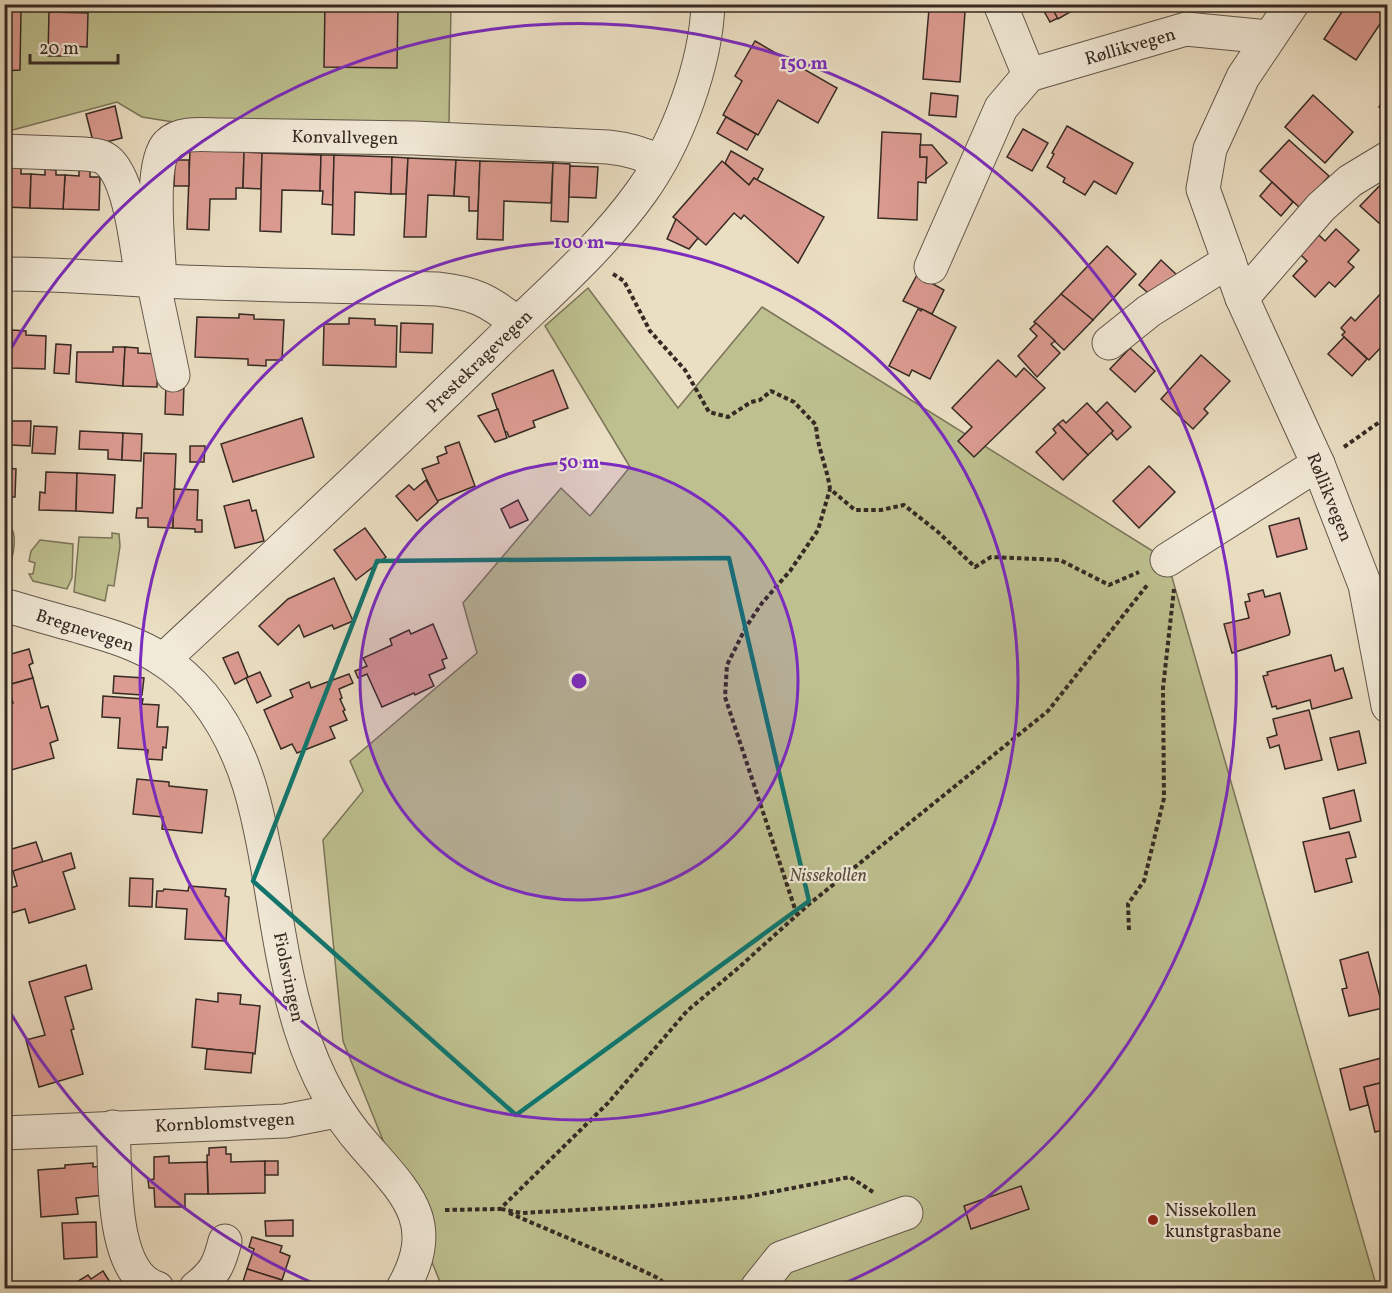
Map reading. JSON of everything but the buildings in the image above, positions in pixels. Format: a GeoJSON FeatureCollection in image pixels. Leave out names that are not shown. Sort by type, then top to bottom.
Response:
{"type":"FeatureCollection","features":[{"type":"Feature","properties":{"kind":"street","name":"Prestekragevegen"},"geometry":{"type":"LineString","coordinates":[[163,660],[388,450],[588,256],[643,189],[660,162],[694,82],[704,39],[708,4]]}},
{"type":"Feature","properties":{"kind":"street"},"geometry":{"type":"LineString","coordinates":[[931,267],[1001,108],[1029,75],[1000,4]]}},
{"type":"Feature","properties":{"kind":"street","name":"Røllikvegen"},"geometry":{"type":"LineString","coordinates":[[1292,4],[1243,77],[1210,149],[1203,189],[1242,298],[1318,465],[1365,585],[1388,706]]}},
{"type":"Feature","properties":{"kind":"street","name":"Røllikvegen"},"geometry":{"type":"LineString","coordinates":[[1029,75],[1186,29],[1268,37]]}},
{"type":"Feature","properties":{"kind":"street","name":"Konvallvegen"},"geometry":{"type":"LineString","coordinates":[[152,280],[159,162],[169,143],[190,135],[402,137],[597,146],[625,149],[660,162]]}},
{"type":"Feature","properties":{"kind":"street"},"geometry":{"type":"LineString","coordinates":[[4,151],[97,155],[106,159],[113,167],[127,193],[152,280],[174,375]]}},
{"type":"Feature","properties":{"kind":"street"},"geometry":{"type":"LineString","coordinates":[[1242,298],[1321,207],[1350,181],[1388,158]]}},
{"type":"Feature","properties":{"kind":"street"},"geometry":{"type":"LineString","coordinates":[[1109,343],[1149,311],[1229,261]]}},
{"type":"Feature","properties":{"kind":"street"},"geometry":{"type":"LineString","coordinates":[[4,274],[437,289],[479,297],[518,323]]}},
{"type":"Feature","properties":{"kind":"street"},"geometry":{"type":"LineString","coordinates":[[1167,560],[1318,465]]}},
{"type":"Feature","properties":{"kind":"street","name":"Bregnevegen"},"geometry":{"type":"LineString","coordinates":[[4,605],[117,638],[163,660]]}},
{"type":"Feature","properties":{"kind":"street","name":"Fiolsvingen"},"geometry":{"type":"LineString","coordinates":[[163,660],[203,696],[236,750],[249,780],[259,816],[285,971],[299,1027],[316,1073],[336,1111],[399,1185],[415,1211],[418,1225],[416,1259],[403,1288]]}},
{"type":"Feature","properties":{"kind":"street","name":"Kornblomstvegen"},"geometry":{"type":"LineString","coordinates":[[4,1133],[285,1121],[336,1111]]}},
{"type":"Feature","properties":{"kind":"street"},"geometry":{"type":"LineString","coordinates":[[113,1127],[118,1212],[124,1251],[136,1273],[149,1286],[158,1288]]}},
{"type":"Feature","properties":{"kind":"street"},"geometry":{"type":"LineString","coordinates":[[758,1288],[781,1258],[906,1213]]}},
{"type":"Feature","properties":{"kind":"street"},"geometry":{"type":"LineString","coordinates":[[196,1288],[212,1276],[225,1241]]}},
{"type":"Feature","properties":{"kind":"path"},"geometry":{"type":"LineString","coordinates":[[588,256],[624,282],[650,331],[685,370],[709,412],[728,417],[751,402],[760,400],[771,391],[794,402],[816,425],[816,438],[828,472],[830,489],[818,530],[790,571],[762,603],[746,627],[727,665],[725,697],[797,915]]}},
{"type":"Feature","properties":{"kind":"path"},"geometry":{"type":"LineString","coordinates":[[1318,465],[1388,417]]}},
{"type":"Feature","properties":{"kind":"path"},"geometry":{"type":"LineString","coordinates":[[830,489],[855,510],[881,510],[904,505],[938,532],[975,567],[991,557],[1059,560],[1108,585],[1167,560]]}},
{"type":"Feature","properties":{"kind":"path"},"geometry":{"type":"LineString","coordinates":[[500,1209],[608,1103],[687,1011],[797,915],[1048,711],[1167,560]]}},
{"type":"Feature","properties":{"kind":"path"},"geometry":{"type":"LineString","coordinates":[[1129,930],[1128,904],[1144,881],[1164,798],[1164,688],[1175,577],[1167,560]]}},
{"type":"Feature","properties":{"kind":"path"},"geometry":{"type":"LineString","coordinates":[[439,1210],[500,1209],[520,1213],[651,1206],[746,1197],[850,1177],[906,1213]]}},
{"type":"Feature","properties":{"kind":"path"},"geometry":{"type":"LineString","coordinates":[[500,1209],[622,1261],[658,1278],[670,1288]]}},
{"type":"Feature","properties":{"kind":"highlighted area"},"geometry":{"type":"Polygon","coordinates":[[[729,558],[809,901],[516,1115],[253,881],[377,561],[729,558]]]}},
{"type":"Feature","properties":{"kind":"green space"},"geometry":{"type":"Polygon","coordinates":[[[5,5],[451,5],[449,124],[173,122],[142,117],[117,102],[5,132],[5,5]]]}},
{"type":"Feature","properties":{"kind":"green space","name":"Nissekollen"},"geometry":{"type":"Polygon","coordinates":[[[588,288],[678,408],[762,307],[1167,560],[1377,1288],[442,1287],[343,1041],[323,840],[363,791],[350,761],[477,653],[463,603],[561,488],[590,516],[630,467],[545,326],[588,288]]]}},
{"type":"Feature","properties":{"kind":"green space"},"geometry":{"type":"Polygon","coordinates":[[[5,522],[12,529],[14,545],[12,557],[5,571],[5,522]]]}},
{"type":"Feature","properties":{"kind":"green space"},"geometry":{"type":"Polygon","coordinates":[[[112,533],[119,534],[120,546],[114,586],[108,585],[105,601],[74,592],[79,537],[112,538],[112,533]]]}},
{"type":"Feature","properties":{"kind":"green space"},"geometry":{"type":"Polygon","coordinates":[[[40,540],[73,544],[72,578],[67,589],[33,581],[29,574],[33,574],[35,563],[29,561],[31,551],[40,540]]]}},
{"type":"Feature","properties":{"kind":"place","name":"Nissekollen kunstgrasbane"},"geometry":{"type":"Point","coordinates":[1153,1220]}}]}
